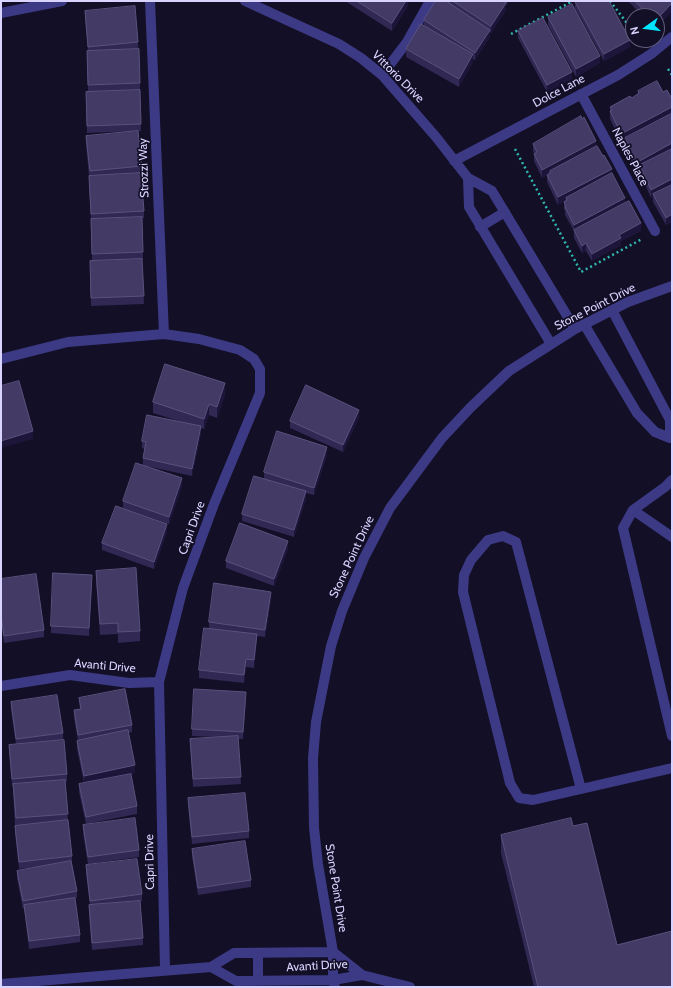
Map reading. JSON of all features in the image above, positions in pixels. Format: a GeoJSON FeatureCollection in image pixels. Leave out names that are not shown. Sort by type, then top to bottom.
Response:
{"type":"FeatureCollection","features":[{"type":"Feature","properties":{"kind":"street"},"geometry":{"type":"LineString","coordinates":[[1,13],[62,1]]}},
{"type":"Feature","properties":{"kind":"street","name":"Strozzi Way"},"geometry":{"type":"LineString","coordinates":[[150,1],[164,334]]}},
{"type":"Feature","properties":{"kind":"street","name":"Vittorio Drive"},"geometry":{"type":"LineString","coordinates":[[245,1],[339,44],[361,58],[382,75],[436,136],[468,178],[492,192],[575,329]]}},
{"type":"Feature","properties":{"kind":"street"},"geometry":{"type":"LineString","coordinates":[[382,75],[407,42],[430,1]]}},
{"type":"Feature","properties":{"kind":"street","name":"Dolce Lane"},"geometry":{"type":"LineString","coordinates":[[454,161],[639,62],[672,37]]}},
{"type":"Feature","properties":{"kind":"street","name":"Naples Place"},"geometry":{"type":"LineString","coordinates":[[581,94],[655,231]]}},
{"type":"Feature","properties":{"kind":"street"},"geometry":{"type":"LineString","coordinates":[[468,178],[469,207],[551,344]]}},
{"type":"Feature","properties":{"kind":"street"},"geometry":{"type":"LineString","coordinates":[[480,227],[505,212]]}},
{"type":"Feature","properties":{"kind":"street","name":"Stone Point Drive"},"geometry":{"type":"LineString","coordinates":[[333,985],[333,952],[318,864],[314,828],[313,758],[316,722],[331,646],[342,611],[364,558],[390,508],[442,438],[471,407],[509,371],[584,324],[628,302],[672,286]]}},
{"type":"Feature","properties":{"kind":"street"},"geometry":{"type":"LineString","coordinates":[[584,324],[637,413],[655,432],[671,440],[670,420],[612,310]]}},
{"type":"Feature","properties":{"kind":"street","name":"Capri Drive"},"geometry":{"type":"LineString","coordinates":[[1,359],[68,342],[164,334],[199,338],[240,350],[254,359],[260,369],[260,393],[214,504],[183,588],[159,682],[165,970]]}},
{"type":"Feature","properties":{"kind":"street"},"geometry":{"type":"LineString","coordinates":[[672,480],[665,487],[633,510],[623,528],[672,736]]}},
{"type":"Feature","properties":{"kind":"street"},"geometry":{"type":"LineString","coordinates":[[633,510],[672,537]]}},
{"type":"Feature","properties":{"kind":"street"},"geometry":{"type":"LineString","coordinates":[[581,789],[516,542],[504,536],[488,540],[471,560],[464,575],[463,592],[510,783],[519,798],[533,800],[581,789],[672,768]]}},
{"type":"Feature","properties":{"kind":"street","name":"Avanti Drive"},"geometry":{"type":"LineString","coordinates":[[1,686],[70,675],[129,683],[159,682]]}},
{"type":"Feature","properties":{"kind":"street","name":"Avanti Drive"},"geometry":{"type":"LineString","coordinates":[[1,984],[211,967],[234,953],[333,952],[362,975]]}},
{"type":"Feature","properties":{"kind":"street"},"geometry":{"type":"LineString","coordinates":[[258,953],[258,981]]}},
{"type":"Feature","properties":{"kind":"street","name":"Avanti Drive"},"geometry":{"type":"LineString","coordinates":[[211,967],[236,981],[333,985],[362,975]]}},
{"type":"Feature","properties":{"kind":"street"},"geometry":{"type":"LineString","coordinates":[[362,975],[410,987]]}},
{"type":"Feature","properties":{"kind":"path"},"geometry":{"type":"LineString","coordinates":[[511,34],[573,1]]}},
{"type":"Feature","properties":{"kind":"path"},"geometry":{"type":"LineString","coordinates":[[610,1],[625,21]]}},
{"type":"Feature","properties":{"kind":"path"},"geometry":{"type":"LineString","coordinates":[[668,69],[672,75]]}},
{"type":"Feature","properties":{"kind":"path"},"geometry":{"type":"LineString","coordinates":[[513,146],[581,272],[655,231]]}},
{"type":"Feature","properties":{"kind":"building"},"geometry":{"type":"Polygon","coordinates":[[[357,1],[406,1],[392,23],[357,1]]]}},
{"type":"Feature","properties":{"kind":"building"},"geometry":{"type":"Polygon","coordinates":[[[436,1],[446,1],[490,30],[475,53],[424,20],[436,1]]]}},
{"type":"Feature","properties":{"kind":"building"},"geometry":{"type":"Polygon","coordinates":[[[453,1],[503,1],[506,3],[491,26],[453,1]]]}},
{"type":"Feature","properties":{"kind":"building"},"geometry":{"type":"Polygon","coordinates":[[[575,1],[609,1],[625,31],[625,43],[604,54],[575,1]]]}},
{"type":"Feature","properties":{"kind":"building"},"geometry":{"type":"Polygon","coordinates":[[[635,1],[672,1],[665,10],[665,8],[642,8],[635,1]]]}},
{"type":"Feature","properties":{"kind":"building"},"geometry":{"type":"Polygon","coordinates":[[[572,4],[600,56],[576,69],[548,17],[572,4]]]}},
{"type":"Feature","properties":{"kind":"building"},"geometry":{"type":"Polygon","coordinates":[[[135,6],[138,42],[88,47],[85,11],[135,6]]]}},
{"type":"Feature","properties":{"kind":"building"},"geometry":{"type":"Polygon","coordinates":[[[543,18],[572,72],[547,85],[518,31],[543,18]]]}},
{"type":"Feature","properties":{"kind":"building"},"geometry":{"type":"Polygon","coordinates":[[[421,24],[473,54],[459,79],[406,49],[421,24]]]}},
{"type":"Feature","properties":{"kind":"building"},"geometry":{"type":"Polygon","coordinates":[[[139,49],[140,83],[88,85],[87,51],[139,49]]]}},
{"type":"Feature","properties":{"kind":"building"},"geometry":{"type":"Polygon","coordinates":[[[657,81],[663,92],[667,90],[672,99],[672,107],[621,134],[610,111],[612,110],[610,107],[630,96],[632,98],[639,93],[638,91],[657,81]]]}},
{"type":"Feature","properties":{"kind":"building"},"geometry":{"type":"Polygon","coordinates":[[[140,90],[141,124],[87,126],[86,92],[140,90]]]}},
{"type":"Feature","properties":{"kind":"building"},"geometry":{"type":"Polygon","coordinates":[[[671,114],[672,143],[636,163],[628,149],[630,148],[625,138],[671,114]]]}},
{"type":"Feature","properties":{"kind":"building"},"geometry":{"type":"Polygon","coordinates":[[[581,116],[582,119],[584,117],[596,141],[542,170],[534,154],[537,152],[533,144],[581,116]]]}},
{"type":"Feature","properties":{"kind":"building"},"geometry":{"type":"Polygon","coordinates":[[[138,131],[142,166],[90,171],[86,136],[138,131]]]}},
{"type":"Feature","properties":{"kind":"building"},"geometry":{"type":"Polygon","coordinates":[[[597,146],[612,169],[558,197],[547,175],[550,171],[597,146]]]}},
{"type":"Feature","properties":{"kind":"building"},"geometry":{"type":"Polygon","coordinates":[[[672,149],[672,179],[651,190],[640,165],[672,149]]]}},
{"type":"Feature","properties":{"kind":"building"},"geometry":{"type":"Polygon","coordinates":[[[141,173],[144,211],[91,214],[89,176],[141,173]]]}},
{"type":"Feature","properties":{"kind":"building"},"geometry":{"type":"Polygon","coordinates":[[[612,173],[625,198],[574,225],[565,207],[564,202],[567,200],[566,198],[612,173]]]}},
{"type":"Feature","properties":{"kind":"building"},"geometry":{"type":"Polygon","coordinates":[[[672,185],[672,214],[666,218],[653,194],[672,185]]]}},
{"type":"Feature","properties":{"kind":"building"},"geometry":{"type":"Polygon","coordinates":[[[629,201],[641,223],[619,235],[621,238],[592,254],[586,243],[582,246],[574,230],[629,201]]]}},
{"type":"Feature","properties":{"kind":"building"},"geometry":{"type":"Polygon","coordinates":[[[142,217],[143,252],[92,254],[91,219],[142,217]]]}},
{"type":"Feature","properties":{"kind":"building"},"geometry":{"type":"Polygon","coordinates":[[[142,259],[144,296],[91,298],[90,261],[142,259]]]}},
{"type":"Feature","properties":{"kind":"building"},"geometry":{"type":"Polygon","coordinates":[[[165,364],[225,383],[217,407],[209,404],[204,419],[153,402],[165,364]]]}},
{"type":"Feature","properties":{"kind":"building"},"geometry":{"type":"Polygon","coordinates":[[[19,381],[33,431],[1,441],[1,386],[19,381]]]}},
{"type":"Feature","properties":{"kind":"building"},"geometry":{"type":"Polygon","coordinates":[[[306,385],[359,410],[343,445],[290,421],[306,385]]]}},
{"type":"Feature","properties":{"kind":"building"},"geometry":{"type":"Polygon","coordinates":[[[147,415],[201,426],[192,469],[143,458],[146,442],[142,441],[147,415]]]}},
{"type":"Feature","properties":{"kind":"building"},"geometry":{"type":"Polygon","coordinates":[[[277,431],[327,447],[314,488],[264,472],[277,431]]]}},
{"type":"Feature","properties":{"kind":"building"},"geometry":{"type":"Polygon","coordinates":[[[136,463],[182,478],[169,517],[123,501],[136,463]]]}},
{"type":"Feature","properties":{"kind":"building"},"geometry":{"type":"Polygon","coordinates":[[[254,476],[306,491],[294,530],[242,514],[254,476]]]}},
{"type":"Feature","properties":{"kind":"building"},"geometry":{"type":"Polygon","coordinates":[[[116,506],[167,524],[154,562],[102,543],[116,506]]]}},
{"type":"Feature","properties":{"kind":"building"},"geometry":{"type":"Polygon","coordinates":[[[240,523],[288,541],[274,579],[226,561],[240,523]]]}},
{"type":"Feature","properties":{"kind":"building"},"geometry":{"type":"Polygon","coordinates":[[[136,568],[140,631],[118,632],[118,623],[100,624],[96,571],[136,568]]]}},
{"type":"Feature","properties":{"kind":"building"},"geometry":{"type":"Polygon","coordinates":[[[53,573],[92,575],[89,628],[51,626],[53,573]]]}},
{"type":"Feature","properties":{"kind":"building"},"geometry":{"type":"Polygon","coordinates":[[[36,574],[44,630],[4,636],[1,615],[1,579],[36,574]]]}},
{"type":"Feature","properties":{"kind":"building"},"geometry":{"type":"Polygon","coordinates":[[[214,583],[271,592],[265,630],[209,622],[214,583]]]}},
{"type":"Feature","properties":{"kind":"building"},"geometry":{"type":"Polygon","coordinates":[[[204,628],[257,634],[254,660],[246,659],[244,675],[199,670],[204,628]]]}},
{"type":"Feature","properties":{"kind":"building"},"geometry":{"type":"Polygon","coordinates":[[[125,689],[132,725],[78,735],[74,710],[81,709],[79,698],[125,689]]]}},
{"type":"Feature","properties":{"kind":"building"},"geometry":{"type":"Polygon","coordinates":[[[194,689],[246,692],[243,732],[192,729],[194,689]]]}},
{"type":"Feature","properties":{"kind":"building"},"geometry":{"type":"Polygon","coordinates":[[[57,695],[63,733],[16,739],[11,702],[57,695]]]}},
{"type":"Feature","properties":{"kind":"building"},"geometry":{"type":"Polygon","coordinates":[[[128,730],[135,765],[84,776],[77,741],[128,730]]]}},
{"type":"Feature","properties":{"kind":"building"},"geometry":{"type":"Polygon","coordinates":[[[238,736],[241,777],[193,779],[190,739],[238,736]]]}},
{"type":"Feature","properties":{"kind":"building"},"geometry":{"type":"Polygon","coordinates":[[[64,740],[67,774],[12,779],[9,745],[64,740]]]}},
{"type":"Feature","properties":{"kind":"building"},"geometry":{"type":"Polygon","coordinates":[[[131,774],[137,806],[86,817],[79,784],[131,774]]]}},
{"type":"Feature","properties":{"kind":"building"},"geometry":{"type":"Polygon","coordinates":[[[65,780],[68,814],[16,818],[13,784],[65,780]]]}},
{"type":"Feature","properties":{"kind":"building"},"geometry":{"type":"Polygon","coordinates":[[[245,793],[249,831],[192,837],[188,798],[245,793]]]}},
{"type":"Feature","properties":{"kind":"building"},"geometry":{"type":"Polygon","coordinates":[[[135,818],[139,850],[88,857],[83,825],[135,818]]]}},
{"type":"Feature","properties":{"kind":"building"},"geometry":{"type":"Polygon","coordinates":[[[571,818],[573,826],[587,823],[617,945],[672,931],[672,987],[538,987],[501,835],[571,818]]]}},
{"type":"Feature","properties":{"kind":"building"},"geometry":{"type":"Polygon","coordinates":[[[68,820],[72,856],[19,862],[15,826],[68,820]]]}},
{"type":"Feature","properties":{"kind":"building"},"geometry":{"type":"Polygon","coordinates":[[[245,841],[251,880],[198,888],[192,849],[245,841]]]}},
{"type":"Feature","properties":{"kind":"building"},"geometry":{"type":"Polygon","coordinates":[[[137,859],[142,894],[90,901],[86,865],[137,859]]]}},
{"type":"Feature","properties":{"kind":"building"},"geometry":{"type":"Polygon","coordinates":[[[71,861],[77,891],[23,901],[17,871],[71,861]]]}},
{"type":"Feature","properties":{"kind":"building"},"geometry":{"type":"Polygon","coordinates":[[[75,898],[80,935],[29,941],[24,905],[75,898]]]}},
{"type":"Feature","properties":{"kind":"building"},"geometry":{"type":"Polygon","coordinates":[[[140,901],[143,938],[92,943],[89,905],[140,901]]]}}]}
